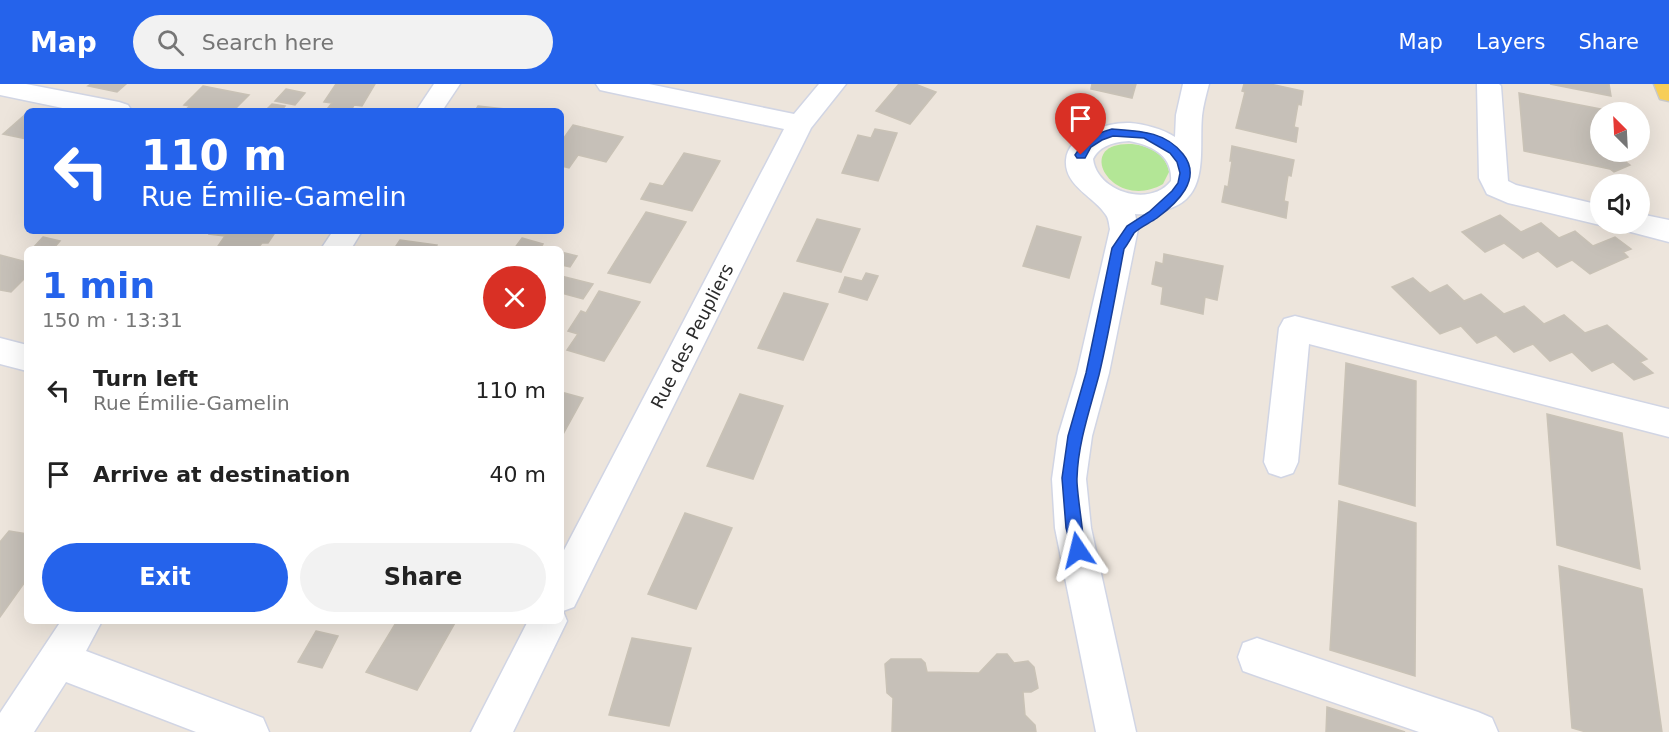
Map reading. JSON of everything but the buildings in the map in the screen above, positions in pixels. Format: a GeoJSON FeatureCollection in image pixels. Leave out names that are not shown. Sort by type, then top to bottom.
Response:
{"type":"FeatureCollection","features":[{"type":"Feature","properties":{"kind":"main road"},"geometry":{"type":"LineString","coordinates":[[1667,84],[1669,93]]}},
{"type":"Feature","properties":{"kind":"street"},"geometry":{"type":"LineString","coordinates":[[431,108],[447,84]]}},
{"type":"Feature","properties":{"kind":"street"},"geometry":{"type":"LineString","coordinates":[[609,84],[800,124]]}},
{"type":"Feature","properties":{"kind":"street","name":"Rue des Peupliers"},"geometry":{"type":"LineString","coordinates":[[564,588],[800,124],[833,84]]}},
{"type":"Feature","properties":{"kind":"street"},"geometry":{"type":"LineString","coordinates":[[1118,248],[1131,229],[1153,215],[1181,183],[1189,115],[1196,84]]}},
{"type":"Feature","properties":{"kind":"street"},"geometry":{"type":"LineString","coordinates":[[1488,86],[1493,178],[1497,188],[1508,193],[1590,213]]}},
{"type":"Feature","properties":{"kind":"street"},"geometry":{"type":"LineString","coordinates":[[0,87],[104,108]]}},
{"type":"Feature","properties":{"kind":"street"},"geometry":{"type":"LineString","coordinates":[[1116,732],[1073,528],[1069,478],[1075,436],[1093,373],[1118,248],[1124,229],[1116,206],[1086,179],[1081,167],[1081,155],[1087,145],[1098,137],[1112,133],[1157,131],[1175,127],[1185,121],[1189,115]]}},
{"type":"Feature","properties":{"kind":"street"},"geometry":{"type":"LineString","coordinates":[[1102,193],[1128,203],[1163,201],[1181,183],[1180,158],[1161,141],[1129,132]]}},
{"type":"Feature","properties":{"kind":"street"},"geometry":{"type":"LineString","coordinates":[[1650,227],[1669,231]]}},
{"type":"Feature","properties":{"kind":"street"},"geometry":{"type":"LineString","coordinates":[[1281,462],[1295,328],[1669,423]]}},
{"type":"Feature","properties":{"kind":"street"},"geometry":{"type":"LineString","coordinates":[[0,351],[24,357]]}},
{"type":"Feature","properties":{"kind":"street"},"geometry":{"type":"LineString","coordinates":[[11,732],[81,624]]}},
{"type":"Feature","properties":{"kind":"street"},"geometry":{"type":"LineString","coordinates":[[491,732],[546,624]]}},
{"type":"Feature","properties":{"kind":"street"},"geometry":{"type":"LineString","coordinates":[[1257,657],[1478,732]]}},
{"type":"Feature","properties":{"kind":"street"},"geometry":{"type":"LineString","coordinates":[[57,659],[249,732]]}},
{"type":"Feature","properties":{"kind":"green space"},"geometry":{"type":"Polygon","coordinates":[[[1132,144],[1156,152],[1164,160],[1169,172],[1163,184],[1145,190],[1128,190],[1115,183],[1106,174],[1102,163],[1104,153],[1114,146],[1132,144]]]}},
{"type":"Feature","properties":{"kind":"route"},"geometry":{"type":"LineString","coordinates":[[1078,550],[1073,528],[1069,478],[1075,436],[1093,373],[1118,248],[1131,229],[1153,215],[1176,194],[1183,184],[1186,173],[1182,161],[1174,150],[1161,141],[1129,132],[1098,137],[1087,145],[1081,155]]}}]}
